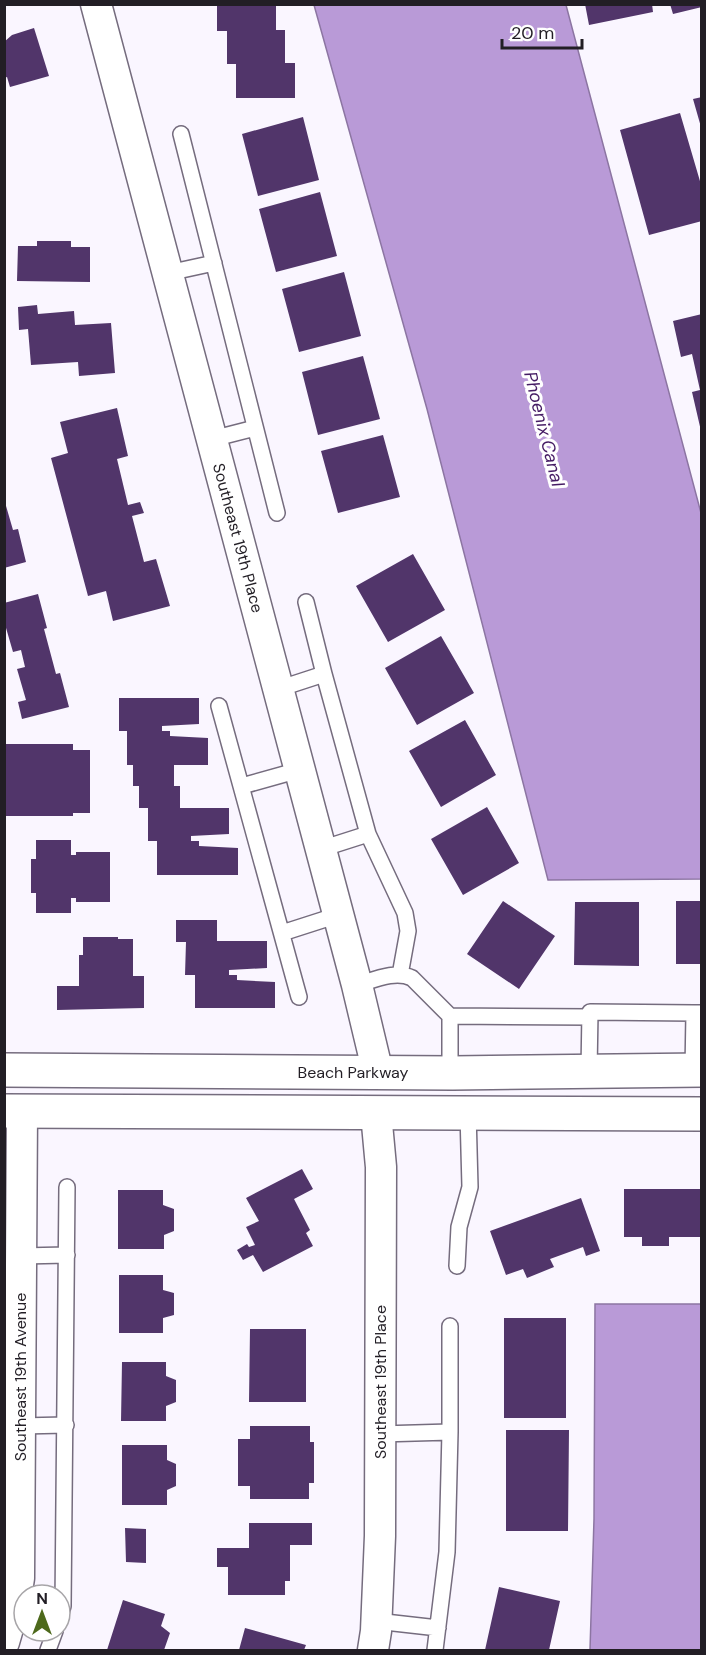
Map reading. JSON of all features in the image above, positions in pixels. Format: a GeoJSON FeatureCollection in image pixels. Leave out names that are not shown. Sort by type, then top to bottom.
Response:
{"type":"FeatureCollection","features":[{"type":"Feature","properties":{"kind":"street","name":"Southeast 19th Place"},"geometry":{"type":"LineString","coordinates":[[96,4],[357,985],[378,1073]]}},
{"type":"Feature","properties":{"kind":"street","name":"Beach Parkway"},"geometry":{"type":"LineString","coordinates":[[6,1066],[378,1073],[697,1070]]}},
{"type":"Feature","properties":{"kind":"street"},"geometry":{"type":"LineString","coordinates":[[6,1066],[13,1111],[702,1114]]}},
{"type":"Feature","properties":{"kind":"street"},"geometry":{"type":"LineString","coordinates":[[376,1113],[378,1073]]}},
{"type":"Feature","properties":{"kind":"street","name":"Southeast 19th Avenue"},"geometry":{"type":"LineString","coordinates":[[4,1643],[15,1604],[19,1578],[12,1512],[20,1426],[12,1392],[21,1257],[13,1111]]}},
{"type":"Feature","properties":{"kind":"street","name":"Southeast 19th Place"},"geometry":{"type":"LineString","coordinates":[[373,1650],[380,1536],[381,1167],[376,1113]]}},
{"type":"Feature","properties":{"kind":"lane"},"geometry":{"type":"LineString","coordinates":[[181,134],[277,513]]}},
{"type":"Feature","properties":{"kind":"lane"},"geometry":{"type":"LineString","coordinates":[[168,273],[214,263]]}},
{"type":"Feature","properties":{"kind":"lane"},"geometry":{"type":"LineString","coordinates":[[212,439],[255,428]]}},
{"type":"Feature","properties":{"kind":"lane"},"geometry":{"type":"LineString","coordinates":[[306,602],[368,834],[405,913],[408,931],[400,975]]}},
{"type":"Feature","properties":{"kind":"lane"},"geometry":{"type":"LineString","coordinates":[[278,689],[324,674]]}},
{"type":"Feature","properties":{"kind":"lane"},"geometry":{"type":"LineString","coordinates":[[219,706],[299,997]]}},
{"type":"Feature","properties":{"kind":"lane"},"geometry":{"type":"LineString","coordinates":[[242,786],[299,770]]}},
{"type":"Feature","properties":{"kind":"lane"},"geometry":{"type":"LineString","coordinates":[[321,849],[368,834]]}},
{"type":"Feature","properties":{"kind":"lane"},"geometry":{"type":"LineString","coordinates":[[282,933],[338,915]]}},
{"type":"Feature","properties":{"kind":"lane"},"geometry":{"type":"LineString","coordinates":[[357,985],[404,974],[412,978],[450,1016],[590,1017]]}},
{"type":"Feature","properties":{"kind":"lane"},"geometry":{"type":"LineString","coordinates":[[590,1071],[590,1012],[698,1013],[697,1070]]}},
{"type":"Feature","properties":{"kind":"lane"},"geometry":{"type":"LineString","coordinates":[[450,1016],[450,1073]]}},
{"type":"Feature","properties":{"kind":"lane"},"geometry":{"type":"LineString","coordinates":[[457,1266],[459,1227],[470,1187],[468,1113]]}},
{"type":"Feature","properties":{"kind":"lane"},"geometry":{"type":"LineString","coordinates":[[63,1583],[67,1187]]}},
{"type":"Feature","properties":{"kind":"lane"},"geometry":{"type":"LineString","coordinates":[[21,1257],[67,1255]]}},
{"type":"Feature","properties":{"kind":"lane"},"geometry":{"type":"LineString","coordinates":[[435,1650],[447,1552],[450,1326]]}},
{"type":"Feature","properties":{"kind":"lane"},"geometry":{"type":"LineString","coordinates":[[20,1426],[66,1425]]}},
{"type":"Feature","properties":{"kind":"lane"},"geometry":{"type":"LineString","coordinates":[[380,1434],[450,1432]]}},
{"type":"Feature","properties":{"kind":"lane"},"geometry":{"type":"LineString","coordinates":[[376,1621],[438,1628]]}},
{"type":"Feature","properties":{"kind":"lane"},"geometry":{"type":"LineString","coordinates":[[4,1643],[22,1650]]}},
{"type":"Feature","properties":{"kind":"water","name":"Phoenix Canal"},"geometry":{"type":"Polygon","coordinates":[[[314,5],[566,5],[701,513],[701,879],[548,880],[427,409],[314,5]]]}},
{"type":"Feature","properties":{"kind":"water"},"geometry":{"type":"Polygon","coordinates":[[[595,1304],[701,1304],[701,1650],[590,1650],[594,1519],[595,1304]]]}},
{"type":"Feature","properties":{"kind":"building"},"geometry":{"type":"Polygon","coordinates":[[[217,4],[276,4],[276,30],[285,30],[285,63],[295,63],[295,98],[236,98],[236,64],[227,64],[227,31],[217,31],[217,4]]]}},
{"type":"Feature","properties":{"kind":"building"},"geometry":{"type":"Polygon","coordinates":[[[585,4],[652,4],[653,12],[589,25],[585,4]]]}},
{"type":"Feature","properties":{"kind":"building"},"geometry":{"type":"Polygon","coordinates":[[[670,4],[702,4],[702,7],[673,14],[670,4]]]}},
{"type":"Feature","properties":{"kind":"building"},"geometry":{"type":"Polygon","coordinates":[[[34,28],[49,76],[10,87],[7,77],[4,78],[4,42],[12,35],[34,28]]]}},
{"type":"Feature","properties":{"kind":"building"},"geometry":{"type":"Polygon","coordinates":[[[702,97],[702,127],[701,127],[693,99],[702,97]]]}},
{"type":"Feature","properties":{"kind":"building"},"geometry":{"type":"Polygon","coordinates":[[[680,113],[702,188],[702,221],[649,235],[620,130],[680,113]]]}},
{"type":"Feature","properties":{"kind":"building"},"geometry":{"type":"Polygon","coordinates":[[[303,117],[319,180],[258,196],[242,134],[303,117]]]}},
{"type":"Feature","properties":{"kind":"building"},"geometry":{"type":"Polygon","coordinates":[[[320,192],[337,256],[276,272],[259,209],[320,192]]]}},
{"type":"Feature","properties":{"kind":"building"},"geometry":{"type":"Polygon","coordinates":[[[37,241],[71,241],[71,247],[90,247],[90,282],[17,281],[18,246],[37,246],[37,241]]]}},
{"type":"Feature","properties":{"kind":"building"},"geometry":{"type":"Polygon","coordinates":[[[344,272],[361,336],[299,352],[282,289],[344,272]]]}},
{"type":"Feature","properties":{"kind":"building"},"geometry":{"type":"Polygon","coordinates":[[[37,305],[38,314],[74,311],[75,325],[111,323],[115,373],[79,376],[78,362],[31,365],[28,329],[19,330],[18,307],[37,305]]]}},
{"type":"Feature","properties":{"kind":"building"},"geometry":{"type":"Polygon","coordinates":[[[702,314],[701,431],[692,392],[700,390],[692,354],[681,357],[673,321],[702,314]]]}},
{"type":"Feature","properties":{"kind":"building"},"geometry":{"type":"Polygon","coordinates":[[[363,356],[380,419],[318,435],[302,372],[363,356]]]}},
{"type":"Feature","properties":{"kind":"building"},"geometry":{"type":"Polygon","coordinates":[[[117,408],[128,456],[117,459],[128,505],[140,502],[144,513],[132,516],[144,562],[156,559],[170,606],[113,621],[106,591],[88,596],[51,458],[68,453],[60,422],[117,408]]]}},
{"type":"Feature","properties":{"kind":"building"},"geometry":{"type":"Polygon","coordinates":[[[383,435],[400,497],[338,513],[321,451],[383,435]]]}},
{"type":"Feature","properties":{"kind":"building"},"geometry":{"type":"Polygon","coordinates":[[[4,499],[13,530],[18,529],[26,562],[4,568],[4,499]]]}},
{"type":"Feature","properties":{"kind":"building"},"geometry":{"type":"Polygon","coordinates":[[[413,554],[445,610],[388,642],[356,586],[413,554]]]}},
{"type":"Feature","properties":{"kind":"building"},"geometry":{"type":"Polygon","coordinates":[[[38,594],[47,628],[44,629],[56,674],[60,673],[69,707],[22,719],[18,702],[26,700],[17,669],[25,667],[21,650],[13,652],[4,621],[4,603],[38,594]]]}},
{"type":"Feature","properties":{"kind":"building"},"geometry":{"type":"Polygon","coordinates":[[[441,636],[474,693],[417,725],[385,668],[441,636]]]}},
{"type":"Feature","properties":{"kind":"building"},"geometry":{"type":"Polygon","coordinates":[[[119,698],[199,698],[199,724],[162,726],[162,731],[170,731],[170,736],[208,738],[208,765],[174,765],[174,786],[180,786],[180,808],[229,808],[229,834],[191,836],[191,841],[199,841],[199,846],[238,848],[238,875],[157,875],[157,841],[148,841],[148,808],[139,808],[139,786],[133,786],[133,765],[127,765],[127,731],[119,731],[119,698]]]}},
{"type":"Feature","properties":{"kind":"building"},"geometry":{"type":"Polygon","coordinates":[[[465,720],[496,775],[441,807],[409,751],[465,720]]]}},
{"type":"Feature","properties":{"kind":"building"},"geometry":{"type":"Polygon","coordinates":[[[6,744],[73,744],[73,750],[90,750],[90,813],[73,813],[73,816],[6,816],[6,744]]]}},
{"type":"Feature","properties":{"kind":"building"},"geometry":{"type":"Polygon","coordinates":[[[487,807],[519,863],[463,895],[431,839],[487,807]]]}},
{"type":"Feature","properties":{"kind":"building"},"geometry":{"type":"Polygon","coordinates":[[[36,840],[71,840],[71,855],[76,855],[76,852],[110,852],[110,902],[76,902],[76,898],[71,898],[71,913],[36,913],[36,893],[31,893],[31,859],[36,859],[36,840]]]}},
{"type":"Feature","properties":{"kind":"building"},"geometry":{"type":"Polygon","coordinates":[[[503,901],[555,936],[519,989],[467,954],[503,901]]]}},
{"type":"Feature","properties":{"kind":"building"},"geometry":{"type":"Polygon","coordinates":[[[676,901],[702,901],[702,964],[676,964],[676,901]]]}},
{"type":"Feature","properties":{"kind":"building"},"geometry":{"type":"Polygon","coordinates":[[[575,902],[639,902],[639,966],[574,965],[575,902]]]}},
{"type":"Feature","properties":{"kind":"building"},"geometry":{"type":"Polygon","coordinates":[[[176,920],[217,920],[217,941],[267,941],[267,968],[229,970],[229,975],[237,975],[237,980],[275,982],[275,1008],[195,1008],[195,975],[185,975],[186,942],[176,942],[176,920]]]}},
{"type":"Feature","properties":{"kind":"building"},"geometry":{"type":"Polygon","coordinates":[[[83,937],[133,939],[133,976],[144,976],[144,1008],[57,1010],[57,986],[79,986],[79,955],[83,955],[83,937]]]}},
{"type":"Feature","properties":{"kind":"building"},"geometry":{"type":"Polygon","coordinates":[[[302,1169],[313,1189],[294,1199],[310,1230],[306,1233],[313,1246],[263,1272],[253,1255],[243,1260],[237,1250],[247,1244],[249,1247],[255,1245],[246,1227],[259,1221],[246,1198],[302,1169]]]}},
{"type":"Feature","properties":{"kind":"building"},"geometry":{"type":"Polygon","coordinates":[[[624,1189],[702,1189],[702,1237],[669,1237],[669,1246],[642,1246],[642,1237],[624,1237],[624,1189]]]}},
{"type":"Feature","properties":{"kind":"building"},"geometry":{"type":"Polygon","coordinates":[[[118,1190],[163,1190],[163,1205],[174,1209],[174,1231],[164,1235],[164,1249],[118,1249],[118,1190]]]}},
{"type":"Feature","properties":{"kind":"building"},"geometry":{"type":"Polygon","coordinates":[[[581,1198],[600,1251],[586,1256],[583,1247],[550,1259],[554,1267],[527,1278],[523,1269],[506,1275],[490,1231],[581,1198]]]}},
{"type":"Feature","properties":{"kind":"building"},"geometry":{"type":"Polygon","coordinates":[[[119,1275],[163,1275],[163,1290],[174,1293],[174,1315],[163,1318],[163,1333],[119,1333],[119,1275]]]}},
{"type":"Feature","properties":{"kind":"building"},"geometry":{"type":"Polygon","coordinates":[[[504,1318],[566,1318],[566,1418],[504,1418],[504,1318]]]}},
{"type":"Feature","properties":{"kind":"building"},"geometry":{"type":"Polygon","coordinates":[[[250,1329],[306,1329],[306,1402],[249,1402],[250,1329]]]}},
{"type":"Feature","properties":{"kind":"building"},"geometry":{"type":"Polygon","coordinates":[[[122,1362],[166,1362],[166,1376],[176,1380],[176,1402],[166,1406],[166,1421],[121,1421],[122,1362]]]}},
{"type":"Feature","properties":{"kind":"building"},"geometry":{"type":"Polygon","coordinates":[[[250,1426],[310,1426],[310,1442],[314,1442],[314,1483],[309,1483],[309,1499],[250,1499],[250,1486],[238,1486],[238,1439],[250,1439],[250,1426]]]}},
{"type":"Feature","properties":{"kind":"building"},"geometry":{"type":"Polygon","coordinates":[[[506,1430],[569,1430],[568,1531],[506,1531],[506,1430]]]}},
{"type":"Feature","properties":{"kind":"building"},"geometry":{"type":"Polygon","coordinates":[[[122,1445],[167,1445],[167,1460],[176,1464],[176,1486],[167,1490],[167,1505],[122,1505],[122,1445]]]}},
{"type":"Feature","properties":{"kind":"building"},"geometry":{"type":"Polygon","coordinates":[[[249,1523],[312,1523],[312,1545],[290,1545],[290,1581],[285,1581],[285,1595],[228,1595],[228,1567],[217,1567],[217,1548],[249,1548],[249,1523]]]}},
{"type":"Feature","properties":{"kind":"building"},"geometry":{"type":"Polygon","coordinates":[[[125,1528],[146,1529],[146,1563],[126,1562],[125,1528]]]}},
{"type":"Feature","properties":{"kind":"building"},"geometry":{"type":"Polygon","coordinates":[[[499,1587],[560,1601],[549,1650],[485,1650],[499,1587]]]}},
{"type":"Feature","properties":{"kind":"building"},"geometry":{"type":"Polygon","coordinates":[[[123,1600],[165,1614],[161,1626],[170,1633],[164,1650],[107,1650],[123,1600]]]}},
{"type":"Feature","properties":{"kind":"building"},"geometry":{"type":"Polygon","coordinates":[[[245,1628],[306,1645],[304,1650],[239,1650],[245,1628]]]}}]}
